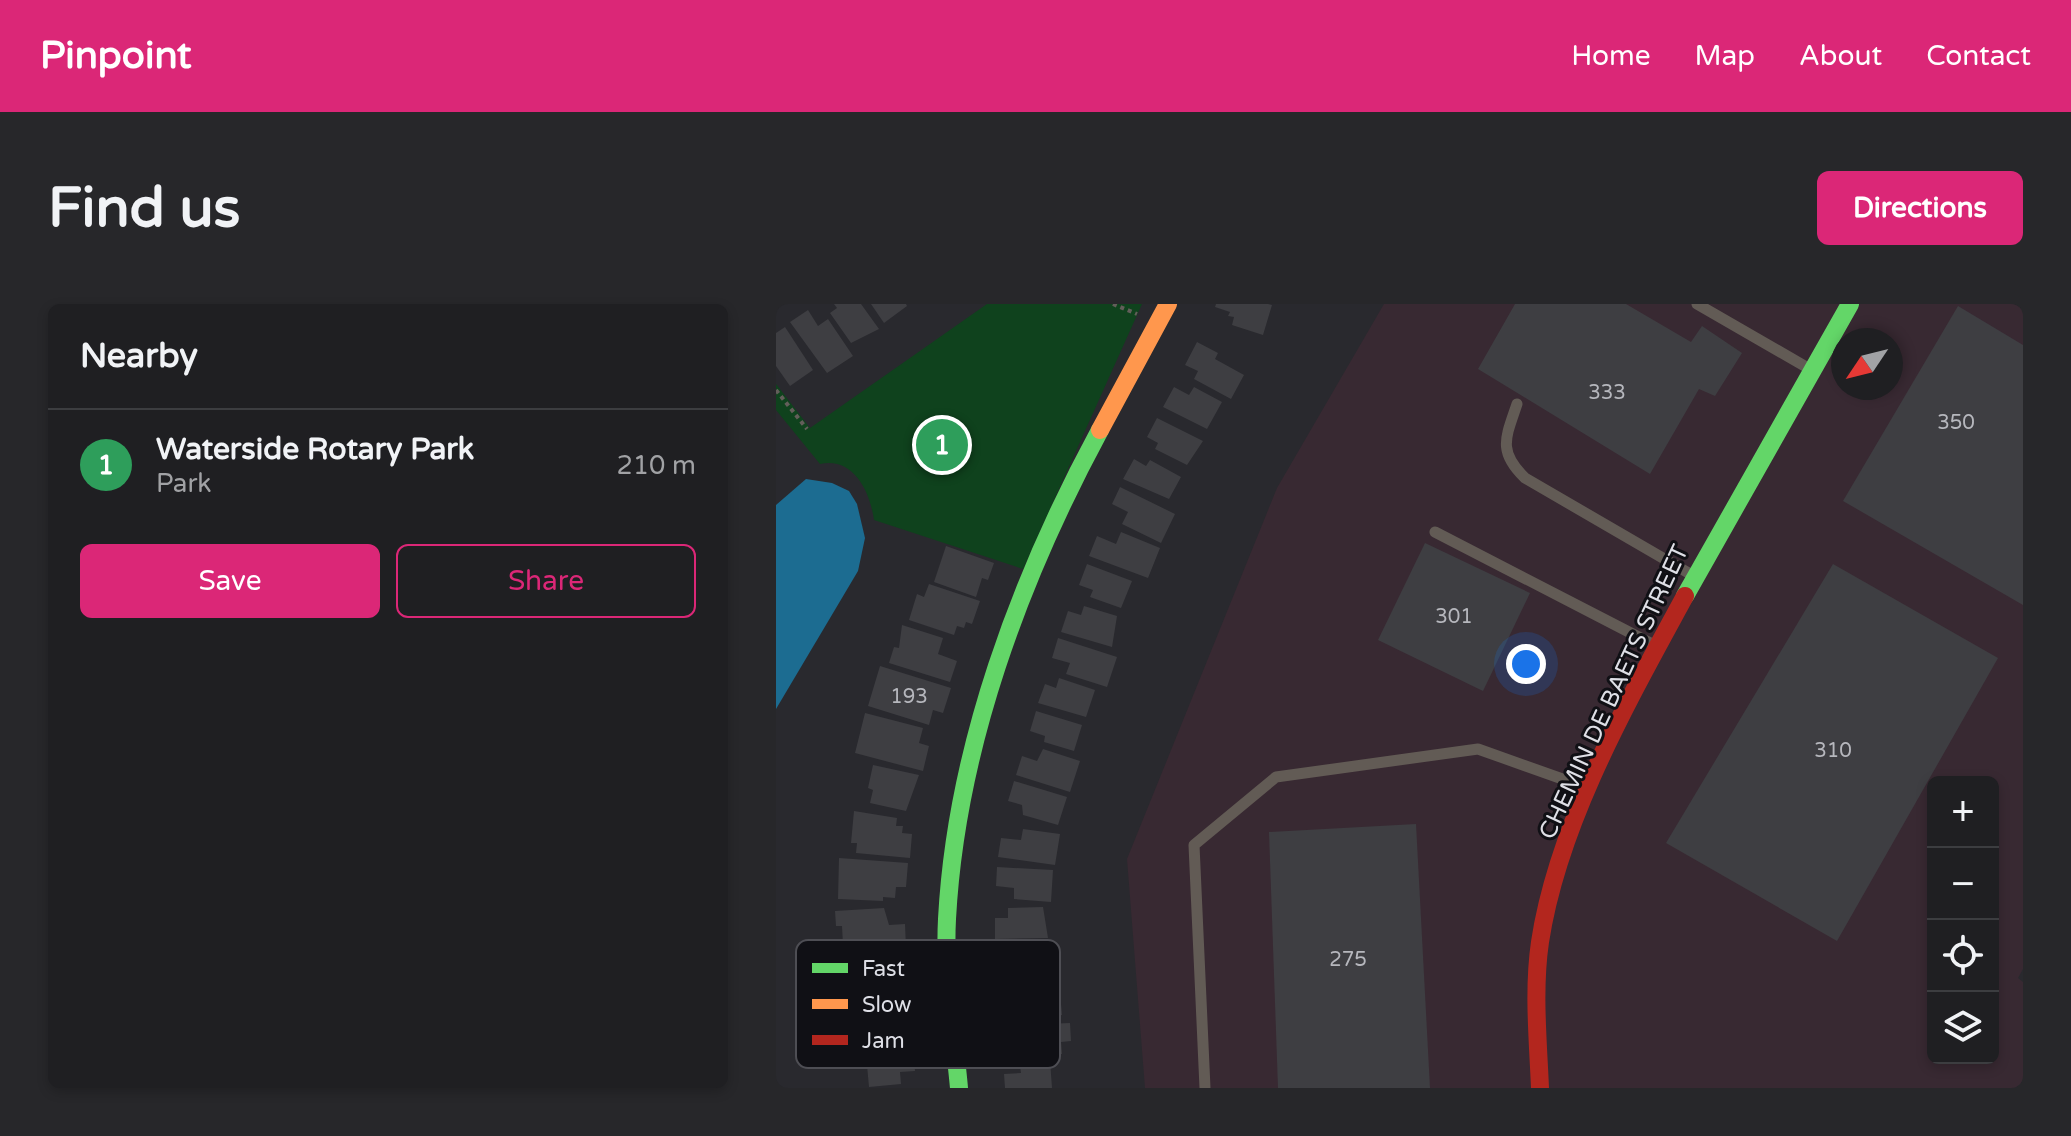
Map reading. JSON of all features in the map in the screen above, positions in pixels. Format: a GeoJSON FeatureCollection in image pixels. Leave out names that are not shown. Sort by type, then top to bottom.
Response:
{"type":"FeatureCollection","features":[{"type":"Feature","properties":{"kind":"street"},"geometry":{"type":"LineString","coordinates":[[948,940],[947,921],[959,817],[995,681],[1039,557],[1093,443],[1168,304]]}},
{"type":"Feature","properties":{"kind":"street","name":"CHEMIN DE BAETS STREET"},"geometry":{"type":"LineString","coordinates":[[1540,1088],[1537,986],[1542,928],[1554,875],[1589,790],[1693,575],[1850,304]]}},
{"type":"Feature","properties":{"kind":"street"},"geometry":{"type":"LineString","coordinates":[[958,1068],[959,1088]]}},
{"type":"Feature","properties":{"kind":"lane"},"geometry":{"type":"LineString","coordinates":[[1697,304],[1812,371]]}},
{"type":"Feature","properties":{"kind":"lane"},"geometry":{"type":"LineString","coordinates":[[1517,404],[1505,443],[1510,463],[1525,478],[1693,575]]}},
{"type":"Feature","properties":{"kind":"lane"},"geometry":{"type":"LineString","coordinates":[[1435,532],[1657,646]]}},
{"type":"Feature","properties":{"kind":"lane"},"geometry":{"type":"LineString","coordinates":[[1205,1088],[1194,845],[1276,777],[1478,749],[1589,790]]}},
{"type":"Feature","properties":{"kind":"path"},"geometry":{"type":"LineString","coordinates":[[776,390],[807,429]]}},
{"type":"Feature","properties":{"kind":"shaded area"},"geometry":{"type":"Polygon","coordinates":[[[1384,304],[2023,304],[2023,969],[2018,978],[2023,982],[2023,1088],[1145,1088],[1127,859],[1277,488],[1384,304]]]}},
{"type":"Feature","properties":{"kind":"green space"},"geometry":{"type":"Polygon","coordinates":[[[987,304],[1142,304],[1023,569],[874,520],[869,498],[851,471],[832,463],[820,464],[776,410],[776,384],[810,428],[987,304]]]}},
{"type":"Feature","properties":{"kind":"water"},"geometry":{"type":"Polygon","coordinates":[[[806,479],[832,483],[849,491],[857,504],[865,538],[858,571],[776,709],[776,505],[806,479]]]}},
{"type":"Feature","properties":{"kind":"building"},"geometry":{"type":"Polygon","coordinates":[[[834,304],[861,304],[879,329],[851,343],[830,313],[837,308],[834,304]]]}},
{"type":"Feature","properties":{"kind":"building"},"geometry":{"type":"Polygon","coordinates":[[[871,304],[906,304],[907,306],[884,323],[871,304]]]}},
{"type":"Feature","properties":{"kind":"building"},"geometry":{"type":"Polygon","coordinates":[[[1216,304],[1272,305],[1263,335],[1232,325],[1234,317],[1228,316],[1230,312],[1215,307],[1216,304]]]}},
{"type":"Feature","properties":{"kind":"building"},"geometry":{"type":"Polygon","coordinates":[[[1515,304],[1626,304],[1691,342],[1702,326],[1742,353],[1715,396],[1699,389],[1650,474],[1478,369],[1515,304]]]}},
{"type":"Feature","properties":{"kind":"building"},"geometry":{"type":"Polygon","coordinates":[[[1958,306],[2023,345],[2023,605],[1843,501],[1958,306]]]}},
{"type":"Feature","properties":{"kind":"building"},"geometry":{"type":"Polygon","coordinates":[[[808,310],[818,326],[828,319],[853,356],[827,373],[790,322],[808,310]]]}},
{"type":"Feature","properties":{"kind":"building"},"geometry":{"type":"Polygon","coordinates":[[[785,327],[813,370],[790,386],[776,366],[776,333],[785,327]]]}},
{"type":"Feature","properties":{"kind":"building"},"geometry":{"type":"Polygon","coordinates":[[[1197,342],[1218,353],[1215,359],[1244,375],[1231,399],[1194,379],[1198,371],[1185,365],[1197,342]]]}},
{"type":"Feature","properties":{"kind":"building"},"geometry":{"type":"Polygon","coordinates":[[[1174,387],[1189,395],[1194,387],[1222,402],[1207,429],[1163,407],[1174,387]]]}},
{"type":"Feature","properties":{"kind":"building"},"geometry":{"type":"Polygon","coordinates":[[[1157,418],[1203,441],[1187,465],[1155,449],[1158,443],[1147,437],[1157,418]]]}},
{"type":"Feature","properties":{"kind":"building"},"geometry":{"type":"Polygon","coordinates":[[[1134,459],[1146,466],[1150,460],[1181,477],[1169,499],[1123,479],[1134,459]]]}},
{"type":"Feature","properties":{"kind":"building"},"geometry":{"type":"Polygon","coordinates":[[[1120,487],[1175,514],[1161,543],[1122,524],[1128,512],[1112,504],[1120,487]]]}},
{"type":"Feature","properties":{"kind":"building"},"geometry":{"type":"Polygon","coordinates":[[[1121,532],[1160,548],[1148,578],[1089,556],[1097,536],[1116,544],[1121,532]]]}},
{"type":"Feature","properties":{"kind":"building"},"geometry":{"type":"Polygon","coordinates":[[[1425,543],[1530,593],[1483,691],[1378,640],[1425,543]]]}},
{"type":"Feature","properties":{"kind":"building"},"geometry":{"type":"Polygon","coordinates":[[[946,546],[994,563],[988,580],[982,578],[976,597],[934,582],[946,546]]]}},
{"type":"Feature","properties":{"kind":"building"},"geometry":{"type":"Polygon","coordinates":[[[1087,564],[1132,581],[1121,608],[1090,597],[1093,590],[1079,585],[1087,564]]]}},
{"type":"Feature","properties":{"kind":"building"},"geometry":{"type":"Polygon","coordinates":[[[1833,564],[1998,658],[1931,776],[1927,776],[1927,783],[1837,941],[1666,843],[1833,564]]]}},
{"type":"Feature","properties":{"kind":"building"},"geometry":{"type":"Polygon","coordinates":[[[929,584],[980,601],[972,624],[966,622],[964,628],[957,626],[954,635],[909,620],[917,594],[924,597],[929,584]]]}},
{"type":"Feature","properties":{"kind":"building"},"geometry":{"type":"Polygon","coordinates":[[[1084,606],[1117,616],[1112,647],[1061,632],[1068,611],[1081,615],[1084,606]]]}},
{"type":"Feature","properties":{"kind":"building"},"geometry":{"type":"Polygon","coordinates":[[[902,625],[943,638],[938,654],[957,661],[950,682],[889,663],[894,647],[899,648],[902,625]]]}},
{"type":"Feature","properties":{"kind":"building"},"geometry":{"type":"Polygon","coordinates":[[[1058,638],[1117,657],[1107,687],[1066,674],[1070,663],[1052,658],[1058,638]]]}},
{"type":"Feature","properties":{"kind":"building"},"geometry":{"type":"Polygon","coordinates":[[[880,666],[951,688],[943,713],[933,710],[929,725],[868,706],[880,666]]]}},
{"type":"Feature","properties":{"kind":"building"},"geometry":{"type":"Polygon","coordinates":[[[1059,678],[1095,690],[1086,717],[1038,703],[1045,684],[1056,688],[1059,678]]]}},
{"type":"Feature","properties":{"kind":"building"},"geometry":{"type":"Polygon","coordinates":[[[1036,711],[1082,725],[1074,751],[1044,742],[1045,736],[1030,731],[1036,711]]]}},
{"type":"Feature","properties":{"kind":"building"},"geometry":{"type":"Polygon","coordinates":[[[865,713],[923,728],[919,743],[929,746],[923,771],[855,753],[865,713]]]}},
{"type":"Feature","properties":{"kind":"building"},"geometry":{"type":"Polygon","coordinates":[[[1043,749],[1080,761],[1070,792],[1016,775],[1022,756],[1037,761],[1043,749]]]}},
{"type":"Feature","properties":{"kind":"building"},"geometry":{"type":"Polygon","coordinates":[[[873,765],[919,775],[906,811],[870,803],[873,790],[868,788],[873,765]]]}},
{"type":"Feature","properties":{"kind":"building"},"geometry":{"type":"Polygon","coordinates":[[[1014,781],[1067,797],[1058,825],[1023,815],[1022,805],[1008,801],[1014,781]]]}},
{"type":"Feature","properties":{"kind":"building"},"geometry":{"type":"Polygon","coordinates":[[[854,811],[897,818],[896,826],[903,826],[902,833],[912,834],[910,858],[856,853],[857,843],[851,843],[854,811]]]}},
{"type":"Feature","properties":{"kind":"building"},"geometry":{"type":"Polygon","coordinates":[[[1416,824],[1430,1088],[1278,1088],[1269,832],[1416,824]]]}},
{"type":"Feature","properties":{"kind":"building"},"geometry":{"type":"Polygon","coordinates":[[[1023,829],[1060,834],[1055,865],[998,857],[1001,838],[1021,840],[1023,829]]]}},
{"type":"Feature","properties":{"kind":"building"},"geometry":{"type":"Polygon","coordinates":[[[839,858],[908,863],[906,887],[896,887],[895,898],[883,897],[883,901],[838,899],[839,858]]]}},
{"type":"Feature","properties":{"kind":"building"},"geometry":{"type":"Polygon","coordinates":[[[997,867],[1053,870],[1051,902],[1014,899],[1014,888],[996,886],[997,867]]]}},
{"type":"Feature","properties":{"kind":"building"},"geometry":{"type":"Polygon","coordinates":[[[1043,907],[1048,938],[995,939],[995,918],[1008,918],[1008,908],[1043,907]]]}},
{"type":"Feature","properties":{"kind":"building"},"geometry":{"type":"Polygon","coordinates":[[[884,908],[889,925],[905,924],[906,940],[843,940],[842,926],[836,926],[835,911],[884,908]]]}},
{"type":"Feature","properties":{"kind":"building"},"geometry":{"type":"Polygon","coordinates":[[[1060,1023],[1070,1023],[1071,1041],[1061,1042],[1060,1054],[1060,1023]]]}},
{"type":"Feature","properties":{"kind":"building"},"geometry":{"type":"Polygon","coordinates":[[[867,1068],[915,1068],[915,1071],[900,1072],[901,1084],[869,1087],[867,1068]]]}},
{"type":"Feature","properties":{"kind":"building"},"geometry":{"type":"Polygon","coordinates":[[[1020,1068],[1051,1068],[1052,1088],[1005,1088],[1004,1074],[1021,1073],[1020,1068]]]}},
{"type":"Feature","properties":{"kind":"traffic: fast"},"geometry":{"type":"LineString","coordinates":[[1685,596],[1850,304]]}},
{"type":"Feature","properties":{"kind":"traffic: fast"},"geometry":{"type":"LineString","coordinates":[[946,940],[953,855],[963,792],[997,666],[1044,545],[1100,430]]}},
{"type":"Feature","properties":{"kind":"traffic: fast"},"geometry":{"type":"LineString","coordinates":[[957,1068],[959,1088]]}},
{"type":"Feature","properties":{"kind":"traffic: slow"},"geometry":{"type":"LineString","coordinates":[[1100,430],[1168,304]]}},
{"type":"Feature","properties":{"kind":"traffic: jam"},"geometry":{"type":"LineString","coordinates":[[1540,1088],[1538,960],[1549,897],[1562,852],[1619,720],[1685,596]]}},
{"type":"Feature","properties":{"kind":"place","name":"Waterside Rotary Park"},"geometry":{"type":"Point","coordinates":[942,445]}}]}
